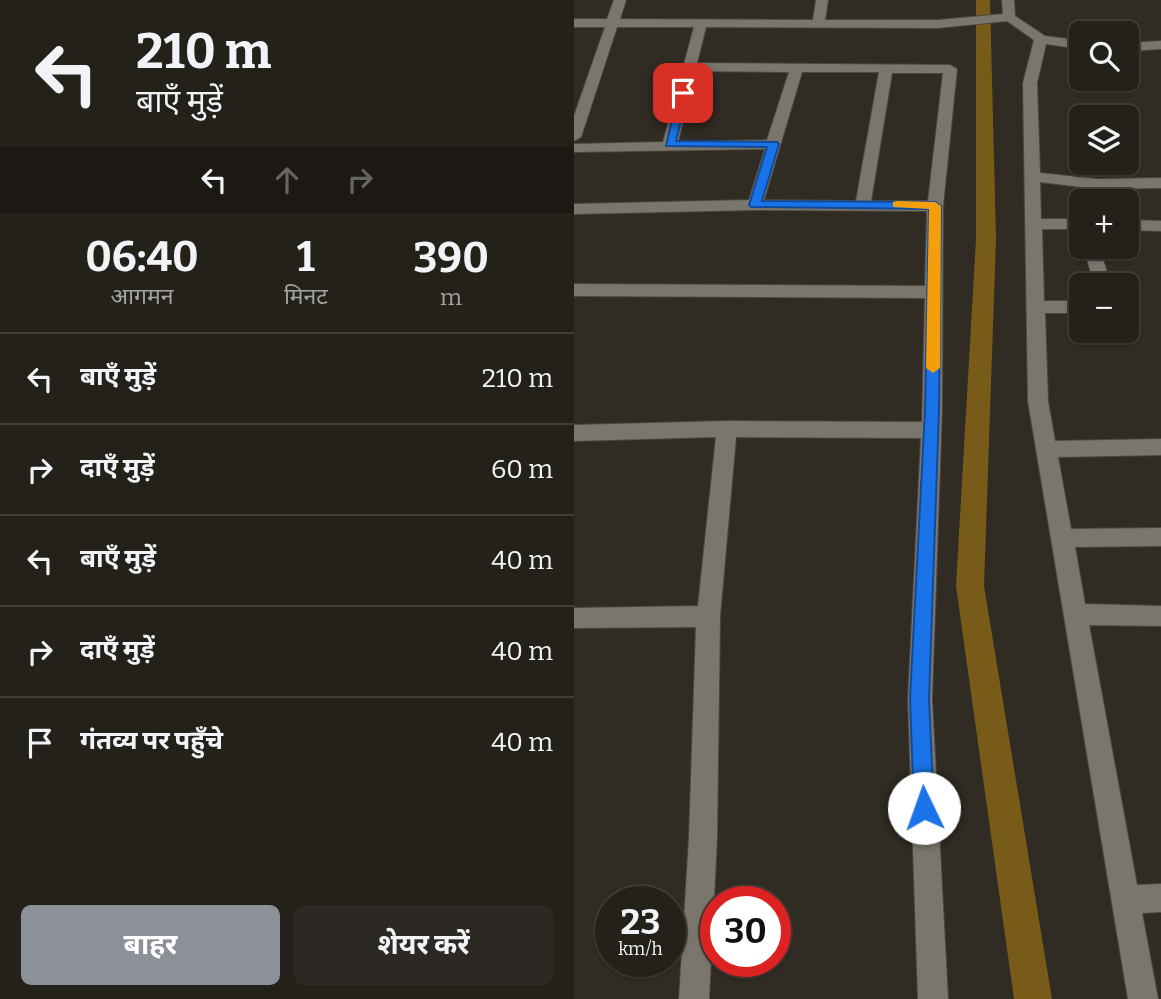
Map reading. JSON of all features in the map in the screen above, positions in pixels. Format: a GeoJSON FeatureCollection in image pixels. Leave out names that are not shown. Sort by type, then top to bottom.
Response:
{"type":"FeatureCollection","features":[{"type":"Feature","properties":{"kind":"street"},"geometry":{"type":"LineString","coordinates":[[574,137],[620,0]]}},
{"type":"Feature","properties":{"kind":"street"},"geometry":{"type":"LineString","coordinates":[[818,24],[822,0]]}},
{"type":"Feature","properties":{"kind":"street"},"geometry":{"type":"LineString","coordinates":[[1008,0],[1009,18]]}},
{"type":"Feature","properties":{"kind":"street"},"geometry":{"type":"LineString","coordinates":[[574,23],[938,24],[1009,18],[1041,39],[1069,42]]}},
{"type":"Feature","properties":{"kind":"street"},"geometry":{"type":"LineString","coordinates":[[670,144],[701,24]]}},
{"type":"Feature","properties":{"kind":"street"},"geometry":{"type":"LineString","coordinates":[[1041,39],[1030,83],[1038,401],[1143,999]]}},
{"type":"Feature","properties":{"kind":"street"},"geometry":{"type":"LineString","coordinates":[[1139,46],[1161,45]]}},
{"type":"Feature","properties":{"kind":"street"},"geometry":{"type":"LineString","coordinates":[[690,67],[950,69],[935,206],[931,430],[920,699],[933,999]]}},
{"type":"Feature","properties":{"kind":"street"},"geometry":{"type":"LineString","coordinates":[[755,205],[796,69]]}},
{"type":"Feature","properties":{"kind":"street"},"geometry":{"type":"LineString","coordinates":[[863,204],[886,70]]}},
{"type":"Feature","properties":{"kind":"street"},"geometry":{"type":"LineString","coordinates":[[574,148],[773,144]]}},
{"type":"Feature","properties":{"kind":"street"},"geometry":{"type":"LineString","coordinates":[[1032,177],[1098,184],[1161,183]]}},
{"type":"Feature","properties":{"kind":"street"},"geometry":{"type":"LineString","coordinates":[[574,209],[863,204],[935,206]]}},
{"type":"Feature","properties":{"kind":"street"},"geometry":{"type":"LineString","coordinates":[[1033,224],[1069,225]]}},
{"type":"Feature","properties":{"kind":"street"},"geometry":{"type":"LineString","coordinates":[[1139,225],[1161,226]]}},
{"type":"Feature","properties":{"kind":"street"},"geometry":{"type":"LineString","coordinates":[[574,290],[934,292]]}},
{"type":"Feature","properties":{"kind":"street"},"geometry":{"type":"LineString","coordinates":[[1036,307],[1069,307]]}},
{"type":"Feature","properties":{"kind":"street"},"geometry":{"type":"LineString","coordinates":[[574,432],[727,429],[931,430]]}},
{"type":"Feature","properties":{"kind":"street"},"geometry":{"type":"LineString","coordinates":[[694,999],[703,838],[708,616],[727,429]]}},
{"type":"Feature","properties":{"kind":"street"},"geometry":{"type":"LineString","coordinates":[[1046,449],[1161,447]]}},
{"type":"Feature","properties":{"kind":"street"},"geometry":{"type":"LineString","coordinates":[[1062,538],[1161,537]]}},
{"type":"Feature","properties":{"kind":"street"},"geometry":{"type":"LineString","coordinates":[[1075,614],[1161,616]]}},
{"type":"Feature","properties":{"kind":"street"},"geometry":{"type":"LineString","coordinates":[[574,618],[708,616]]}},
{"type":"Feature","properties":{"kind":"street"},"geometry":{"type":"LineString","coordinates":[[1125,900],[1161,898]]}},
{"type":"Feature","properties":{"kind":"waterway"},"geometry":{"type":"LineString","coordinates":[[983,0],[986,239],[970,586],[1033,999]]}},
{"type":"Feature","properties":{"kind":"slow traffic"},"geometry":{"type":"LineString","coordinates":[[897,205],[935,206],[933,368]]}},
{"type":"Feature","properties":{"kind":"route"},"geometry":{"type":"LineString","coordinates":[[683,93],[670,144],[773,144],[755,205],[935,206],[932,410],[920,699],[924,808]]}}]}
